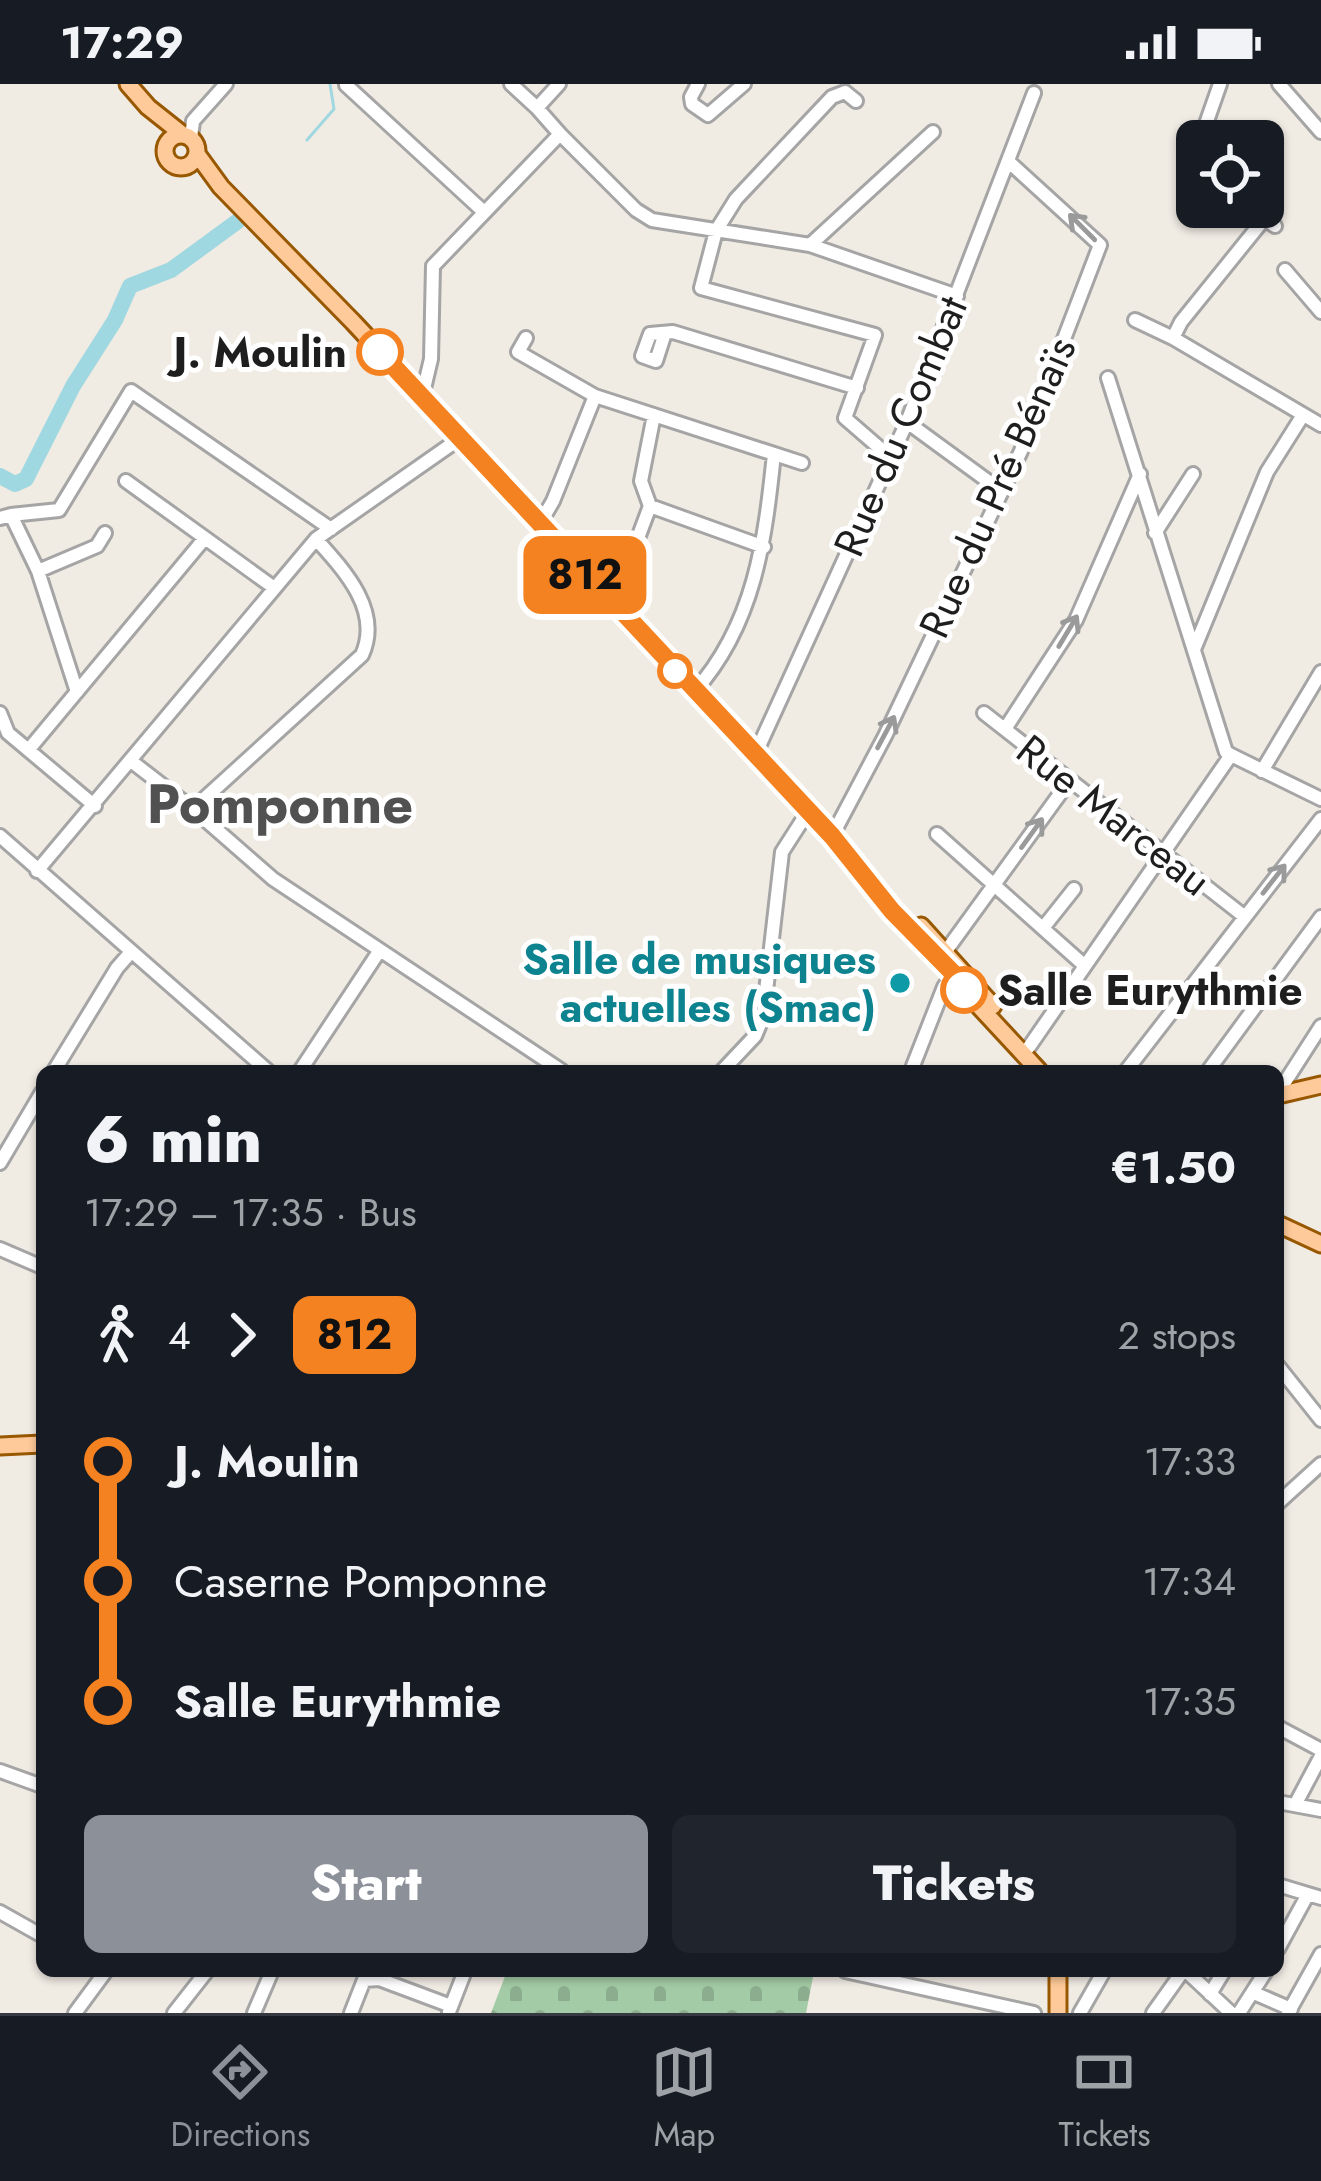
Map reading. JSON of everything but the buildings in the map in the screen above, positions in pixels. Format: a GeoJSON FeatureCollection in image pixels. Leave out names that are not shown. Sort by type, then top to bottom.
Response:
{"type":"FeatureCollection","features":[{"type":"Feature","properties":{"kind":"main road"},"geometry":{"type":"LineString","coordinates":[[128,84],[880,891],[898,902],[909,920],[1046,1065]]}},
{"type":"Feature","properties":{"kind":"main road"},"geometry":{"type":"LineString","coordinates":[[941,954],[964,990],[1033,1065]]}},
{"type":"Feature","properties":{"kind":"main road"},"geometry":{"type":"LineString","coordinates":[[1284,1093],[1321,1085]]}},
{"type":"Feature","properties":{"kind":"main road"},"geometry":{"type":"LineString","coordinates":[[1284,1227],[1321,1244]]}},
{"type":"Feature","properties":{"kind":"main road"},"geometry":{"type":"LineString","coordinates":[[1,1450],[36,1445]]}},
{"type":"Feature","properties":{"kind":"main road"},"geometry":{"type":"LineString","coordinates":[[1058,1977],[1058,2013]]}},
{"type":"Feature","properties":{"kind":"street"},"geometry":{"type":"LineString","coordinates":[[186,146],[194,121],[226,84]]}},
{"type":"Feature","properties":{"kind":"street"},"geometry":{"type":"LineString","coordinates":[[512,84],[636,210],[652,220],[811,245],[957,296]]}},
{"type":"Feature","properties":{"kind":"street"},"geometry":{"type":"LineString","coordinates":[[537,108],[559,84]]}},
{"type":"Feature","properties":{"kind":"street"},"geometry":{"type":"LineString","coordinates":[[698,84],[692,104],[708,115],[744,84]]}},
{"type":"Feature","properties":{"kind":"street"},"geometry":{"type":"LineString","coordinates":[[1207,120],[1220,84]]}},
{"type":"Feature","properties":{"kind":"street"},"geometry":{"type":"LineString","coordinates":[[1279,84],[1321,132]]}},
{"type":"Feature","properties":{"kind":"street"},"geometry":{"type":"LineString","coordinates":[[346,86],[484,212]]}},
{"type":"Feature","properties":{"kind":"street","name":"Rue du Combat"},"geometry":{"type":"LineString","coordinates":[[754,755],[907,422],[1035,87]]}},
{"type":"Feature","properties":{"kind":"street"},"geometry":{"type":"LineString","coordinates":[[856,101],[845,92],[832,97],[736,199],[716,231],[701,288],[875,335],[845,418],[890,457]]}},
{"type":"Feature","properties":{"kind":"street"},"geometry":{"type":"LineString","coordinates":[[811,245],[933,132]]}},
{"type":"Feature","properties":{"kind":"street"},"geometry":{"type":"LineString","coordinates":[[422,397],[430,359],[433,266],[560,134]]}},
{"type":"Feature","properties":{"kind":"street","name":"Rue du Pré Bénaïs"},"geometry":{"type":"LineString","coordinates":[[832,836],[1021,452],[1100,244],[1009,162]]}},
{"type":"Feature","properties":{"kind":"street"},"geometry":{"type":"LineString","coordinates":[[1174,338],[1181,322],[1265,228]]}},
{"type":"Feature","properties":{"kind":"street"},"geometry":{"type":"LineString","coordinates":[[1285,270],[1321,312]]}},
{"type":"Feature","properties":{"kind":"street"},"geometry":{"type":"LineString","coordinates":[[1136,320],[1321,425]]}},
{"type":"Feature","properties":{"kind":"street"},"geometry":{"type":"LineString","coordinates":[[665,333],[857,388]]}},
{"type":"Feature","properties":{"kind":"street"},"geometry":{"type":"LineString","coordinates":[[526,338],[518,352],[594,398],[802,463]]}},
{"type":"Feature","properties":{"kind":"street"},"geometry":{"type":"LineString","coordinates":[[1108,377],[1226,752],[1321,800]]}},
{"type":"Feature","properties":{"kind":"street"},"geometry":{"type":"LineString","coordinates":[[77,692],[38,571],[6,516],[58,510],[131,391],[331,529]]}},
{"type":"Feature","properties":{"kind":"street"},"geometry":{"type":"LineString","coordinates":[[539,525],[594,398]]}},
{"type":"Feature","properties":{"kind":"street"},"geometry":{"type":"LineString","coordinates":[[613,605],[650,506],[641,481],[654,415]]}},
{"type":"Feature","properties":{"kind":"street"},"geometry":{"type":"LineString","coordinates":[[1194,649],[1267,472],[1303,415]]}},
{"type":"Feature","properties":{"kind":"street"},"geometry":{"type":"LineString","coordinates":[[907,422],[1000,490]]}},
{"type":"Feature","properties":{"kind":"street"},"geometry":{"type":"LineString","coordinates":[[37,871],[316,539],[459,439]]}},
{"type":"Feature","properties":{"kind":"street"},"geometry":{"type":"LineString","coordinates":[[694,692],[750,601],[764,547],[774,454]]}},
{"type":"Feature","properties":{"kind":"street"},"geometry":{"type":"LineString","coordinates":[[1004,729],[1076,620],[1140,474]]}},
{"type":"Feature","properties":{"kind":"street"},"geometry":{"type":"LineString","coordinates":[[1155,532],[1192,474]]}},
{"type":"Feature","properties":{"kind":"street"},"geometry":{"type":"LineString","coordinates":[[126,481],[272,587]]}},
{"type":"Feature","properties":{"kind":"street"},"geometry":{"type":"LineString","coordinates":[[650,506],[764,547]]}},
{"type":"Feature","properties":{"kind":"street"},"geometry":{"type":"LineString","coordinates":[[38,571],[97,546],[105,533]]}},
{"type":"Feature","properties":{"kind":"street"},"geometry":{"type":"LineString","coordinates":[[30,748],[205,538]]}},
{"type":"Feature","properties":{"kind":"street"},"geometry":{"type":"LineString","coordinates":[[194,809],[362,655],[370,621],[362,600],[316,539]]}},
{"type":"Feature","properties":{"kind":"street"},"geometry":{"type":"LineString","coordinates":[[1262,771],[1321,672]]}},
{"type":"Feature","properties":{"kind":"street"},"geometry":{"type":"LineString","coordinates":[[0,713],[8,733],[94,806]]}},
{"type":"Feature","properties":{"kind":"street","name":"Rue Marceau"},"geometry":{"type":"LineString","coordinates":[[984,713],[1245,917]]}},
{"type":"Feature","properties":{"kind":"street"},"geometry":{"type":"LineString","coordinates":[[1029,1047],[1231,755]]}},
{"type":"Feature","properties":{"kind":"street"},"geometry":{"type":"LineString","coordinates":[[131,761],[273,879],[553,1065]]}},
{"type":"Feature","properties":{"kind":"street"},"geometry":{"type":"LineString","coordinates":[[941,954],[1070,780]]}},
{"type":"Feature","properties":{"kind":"street"},"geometry":{"type":"LineString","coordinates":[[728,1065],[755,1036],[763,1017],[782,852],[808,813]]}},
{"type":"Feature","properties":{"kind":"street"},"geometry":{"type":"LineString","coordinates":[[1131,1065],[1321,819]]}},
{"type":"Feature","properties":{"kind":"street"},"geometry":{"type":"LineString","coordinates":[[937,834],[1085,966]]}},
{"type":"Feature","properties":{"kind":"street"},"geometry":{"type":"LineString","coordinates":[[0,836],[261,1065]]}},
{"type":"Feature","properties":{"kind":"street"},"geometry":{"type":"LineString","coordinates":[[1043,928],[1074,889]]}},
{"type":"Feature","properties":{"kind":"street"},"geometry":{"type":"LineString","coordinates":[[1212,1065],[1321,917]]}},
{"type":"Feature","properties":{"kind":"street"},"geometry":{"type":"LineString","coordinates":[[304,1065],[380,950]]}},
{"type":"Feature","properties":{"kind":"street"},"geometry":{"type":"LineString","coordinates":[[58,1065],[131,952]]}},
{"type":"Feature","properties":{"kind":"street"},"geometry":{"type":"LineString","coordinates":[[914,1065],[953,973]]}},
{"type":"Feature","properties":{"kind":"street"},"geometry":{"type":"LineString","coordinates":[[1284,1085],[1321,1026]]}},
{"type":"Feature","properties":{"kind":"street"},"geometry":{"type":"LineString","coordinates":[[917,1057],[923,1065]]}},
{"type":"Feature","properties":{"kind":"street"},"geometry":{"type":"LineString","coordinates":[[0,1163],[36,1102]]}},
{"type":"Feature","properties":{"kind":"street"},"geometry":{"type":"LineString","coordinates":[[2,1254],[36,1265]]}},
{"type":"Feature","properties":{"kind":"street"},"geometry":{"type":"LineString","coordinates":[[1284,1374],[1321,1420]]}},
{"type":"Feature","properties":{"kind":"street"},"geometry":{"type":"LineString","coordinates":[[1284,1497],[1321,1464]]}},
{"type":"Feature","properties":{"kind":"street"},"geometry":{"type":"LineString","coordinates":[[1284,1731],[1321,1753],[1287,1803],[1321,1810]]}},
{"type":"Feature","properties":{"kind":"street"},"geometry":{"type":"LineString","coordinates":[[0,1771],[36,1784]]}},
{"type":"Feature","properties":{"kind":"street"},"geometry":{"type":"LineString","coordinates":[[1284,1887],[1314,1896],[1284,1940]]}},
{"type":"Feature","properties":{"kind":"street"},"geometry":{"type":"LineString","coordinates":[[0,1912],[36,1932]]}},
{"type":"Feature","properties":{"kind":"street"},"geometry":{"type":"LineString","coordinates":[[1254,1993],[1290,2011],[1321,1954]]}},
{"type":"Feature","properties":{"kind":"street"},"geometry":{"type":"LineString","coordinates":[[75,2013],[102,1977]]}},
{"type":"Feature","properties":{"kind":"street"},"geometry":{"type":"LineString","coordinates":[[174,2013],[203,1977]]}},
{"type":"Feature","properties":{"kind":"street"},"geometry":{"type":"LineString","coordinates":[[254,2013],[269,1977]]}},
{"type":"Feature","properties":{"kind":"street"},"geometry":{"type":"LineString","coordinates":[[351,2013],[364,1980],[374,1977]]}},
{"type":"Feature","properties":{"kind":"street"},"geometry":{"type":"LineString","coordinates":[[385,1977],[450,2009],[463,1977]]}},
{"type":"Feature","properties":{"kind":"street"},"geometry":{"type":"LineString","coordinates":[[872,1977],[1034,2013]]}},
{"type":"Feature","properties":{"kind":"street"},"geometry":{"type":"LineString","coordinates":[[1080,2013],[1101,1977]]}},
{"type":"Feature","properties":{"kind":"street"},"geometry":{"type":"LineString","coordinates":[[1154,2013],[1180,1977]]}},
{"type":"Feature","properties":{"kind":"street"},"geometry":{"type":"LineString","coordinates":[[1191,1977],[1234,2013],[1263,1977]]}},
{"type":"Feature","properties":{"kind":"street"},"geometry":{"type":"LineString","coordinates":[[1210,1994],[1220,1977]]}},
{"type":"Feature","properties":{"kind":"green space"},"geometry":{"type":"Polygon","coordinates":[[[505,1977],[813,1977],[806,2013],[491,2013],[505,1977]]]}},
{"type":"Feature","properties":{"kind":"waterway"},"geometry":{"type":"LineString","coordinates":[[307,140],[334,109],[330,84]]}},
{"type":"Feature","properties":{"kind":"waterway"},"geometry":{"type":"LineString","coordinates":[[0,476],[15,484],[26,479],[130,286],[171,270],[238,221]]}},
{"type":"Feature","properties":{"kind":"bus line","name":"812"},"geometry":{"type":"LineString","coordinates":[[380,352],[832,836],[964,990]]}},
{"type":"Feature","properties":{"kind":"place","name":"J. Moulin"},"geometry":{"type":"Point","coordinates":[380,352]}},
{"type":"Feature","properties":{"kind":"place","name":"Salle de musiques actuelles (Smac)"},"geometry":{"type":"Point","coordinates":[900,983]}},
{"type":"Feature","properties":{"kind":"place","name":"Salle Eurythmie"},"geometry":{"type":"Point","coordinates":[964,990]}},
{"type":"Feature","properties":{"kind":"district","name":"Pomponne"},"geometry":{"type":"Point","coordinates":[280,804]}}]}
